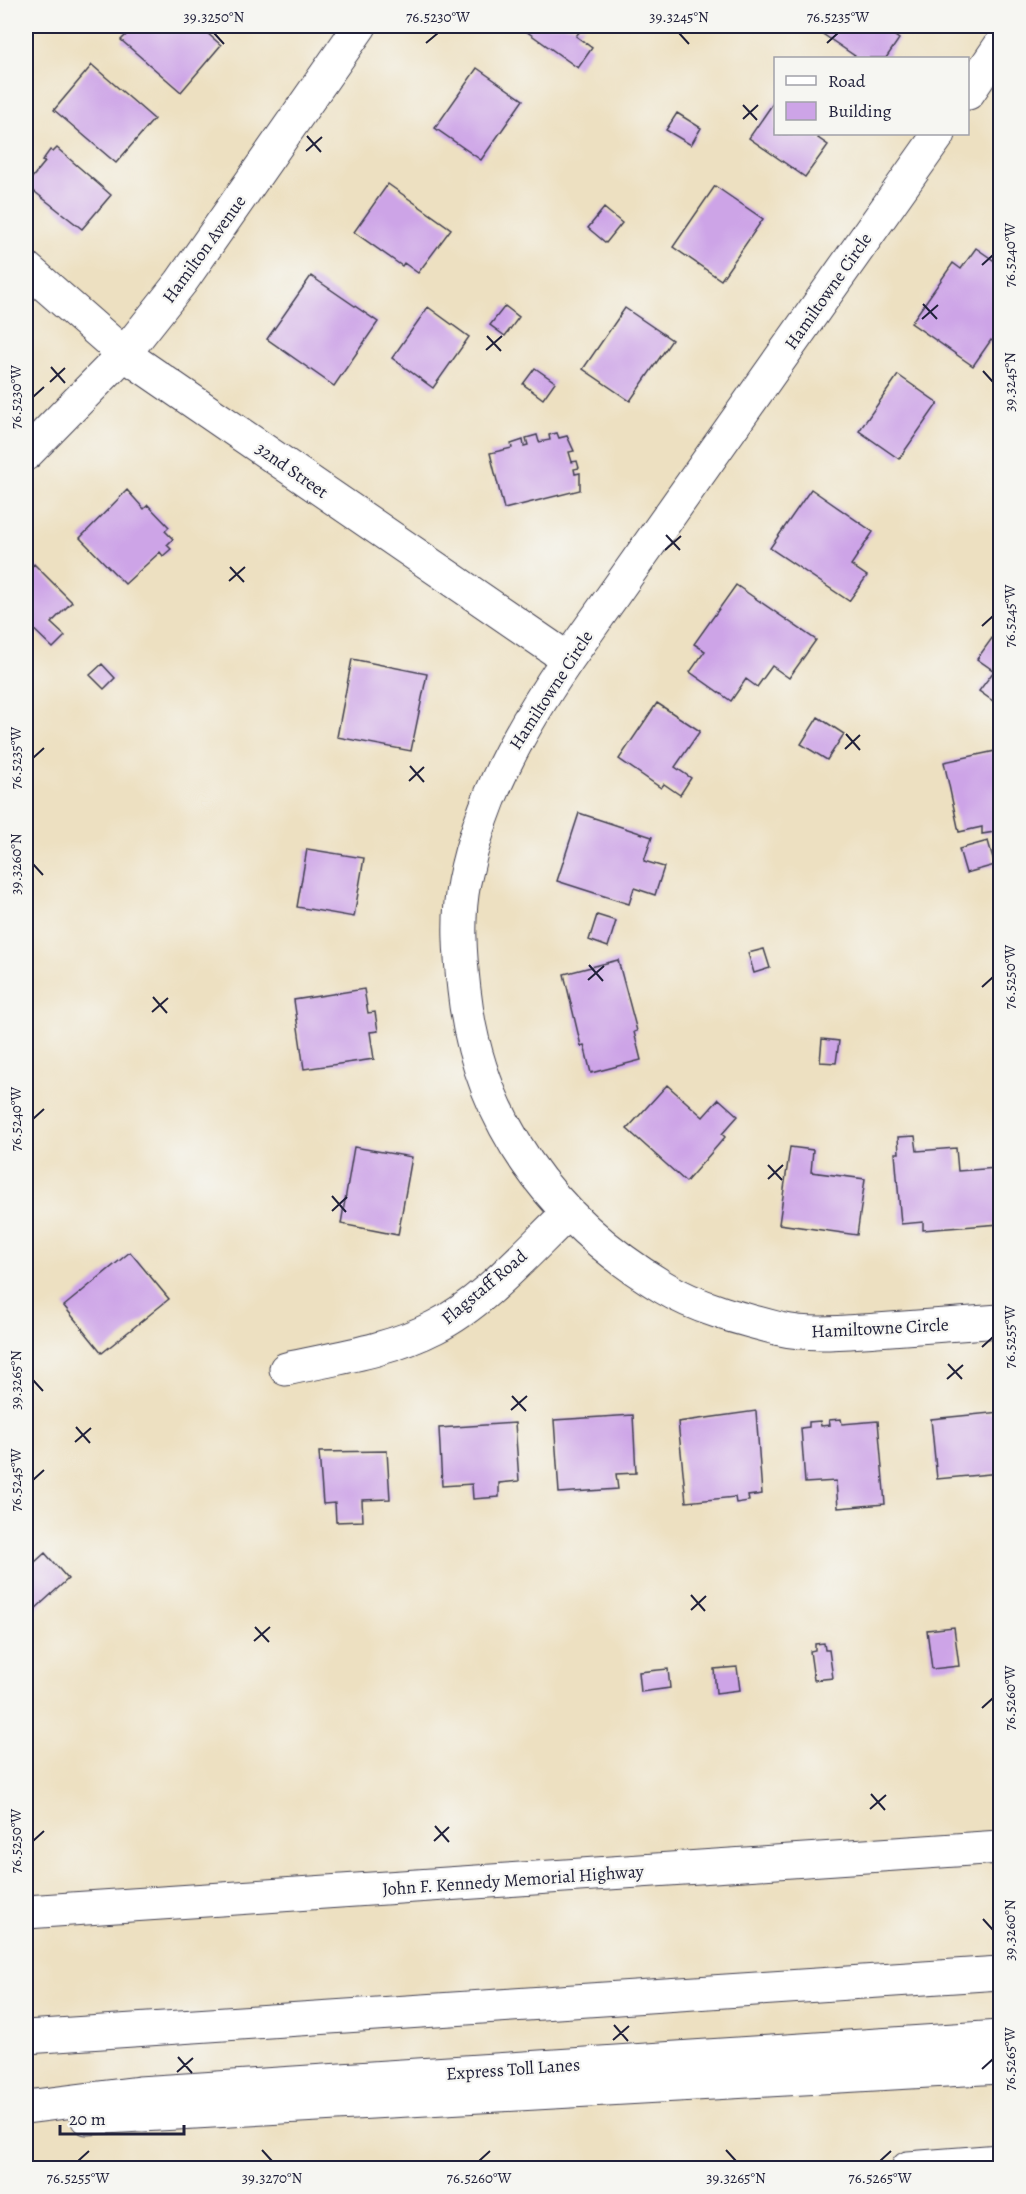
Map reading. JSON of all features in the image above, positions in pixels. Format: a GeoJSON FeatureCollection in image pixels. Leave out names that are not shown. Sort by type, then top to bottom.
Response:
{"type":"FeatureCollection","features":[{"type":"Feature","properties":{"kind":"main road","name":"Hamilton Avenue"},"geometry":{"type":"LineString","coordinates":[[26,454],[124,354],[209,245],[360,26]]}},
{"type":"Feature","properties":{"kind":"main road"},"geometry":{"type":"LineString","coordinates":[[969,92],[1000,46]]}},
{"type":"Feature","properties":{"kind":"main road","name":"Hamiltowne Circle"},"geometry":{"type":"LineString","coordinates":[[938,135],[532,712],[491,790],[475,836],[465,876],[460,925],[467,1015],[481,1071],[501,1120],[527,1163],[567,1214],[600,1243],[664,1288],[699,1304],[783,1329],[826,1333],[1000,1321]]}},
{"type":"Feature","properties":{"kind":"main road","name":"32nd Street"},"geometry":{"type":"LineString","coordinates":[[26,268],[124,354],[568,660]]}},
{"type":"Feature","properties":{"kind":"main road","name":"Flagstaff Road"},"geometry":{"type":"LineString","coordinates":[[286,1369],[391,1346],[437,1327],[505,1273],[567,1214]]}},
{"type":"Feature","properties":{"kind":"main road","name":"John F. Kennedy Memorial Highway"},"geometry":{"type":"LineString","coordinates":[[26,1912],[1000,1847]]}},
{"type":"Feature","properties":{"kind":"main road"},"geometry":{"type":"LineString","coordinates":[[26,2037],[1000,1973]]}},
{"type":"Feature","properties":{"kind":"main road","name":"Express Toll Lanes"},"geometry":{"type":"LineString","coordinates":[[26,2108],[139,2093],[1000,2037]]}},
{"type":"Feature","properties":{"kind":"main road","name":"Express Toll Lanes"},"geometry":{"type":"LineString","coordinates":[[26,2120],[140,2117],[1000,2067]]}},
{"type":"Feature","properties":{"kind":"main road"},"geometry":{"type":"LineString","coordinates":[[908,2169],[1000,2161]]}},
{"type":"Feature","properties":{"kind":"building"},"geometry":{"type":"Polygon","coordinates":[[[117,26],[199,26],[221,45],[181,92],[121,40],[127,34],[117,26]]]}},
{"type":"Feature","properties":{"kind":"building"},"geometry":{"type":"Polygon","coordinates":[[[519,26],[584,26],[576,36],[592,48],[578,68],[519,26]]]}},
{"type":"Feature","properties":{"kind":"building"},"geometry":{"type":"Polygon","coordinates":[[[811,26],[892,26],[888,31],[899,39],[887,57],[857,57],[811,26]]]}},
{"type":"Feature","properties":{"kind":"building"},"geometry":{"type":"Polygon","coordinates":[[[92,65],[154,119],[116,163],[54,110],[92,65]]]}},
{"type":"Feature","properties":{"kind":"building"},"geometry":{"type":"Polygon","coordinates":[[[477,68],[523,100],[481,160],[435,128],[477,68]]]}},
{"type":"Feature","properties":{"kind":"building"},"geometry":{"type":"Polygon","coordinates":[[[774,102],[774,135],[820,135],[818,138],[828,145],[805,177],[749,138],[774,102]]]}},
{"type":"Feature","properties":{"kind":"building"},"geometry":{"type":"Polygon","coordinates":[[[677,113],[701,128],[691,145],[666,130],[677,113]]]}},
{"type":"Feature","properties":{"kind":"building"},"geometry":{"type":"Polygon","coordinates":[[[57,148],[111,195],[82,229],[26,185],[45,162],[42,161],[50,150],[53,152],[57,148]]]}},
{"type":"Feature","properties":{"kind":"building"},"geometry":{"type":"Polygon","coordinates":[[[388,184],[451,229],[418,273],[404,263],[402,266],[354,232],[388,184]]]}},
{"type":"Feature","properties":{"kind":"building"},"geometry":{"type":"Polygon","coordinates":[[[715,186],[763,219],[721,280],[673,247],[715,186]]]}},
{"type":"Feature","properties":{"kind":"building"},"geometry":{"type":"Polygon","coordinates":[[[604,208],[622,223],[606,243],[588,228],[604,208]]]}},
{"type":"Feature","properties":{"kind":"building"},"geometry":{"type":"Polygon","coordinates":[[[976,248],[1000,265],[1000,333],[994,342],[991,340],[973,366],[911,323],[953,263],[961,269],[976,248]]]}},
{"type":"Feature","properties":{"kind":"building"},"geometry":{"type":"Polygon","coordinates":[[[311,276],[378,322],[334,386],[267,339],[311,276]]]}},
{"type":"Feature","properties":{"kind":"building"},"geometry":{"type":"Polygon","coordinates":[[[505,306],[519,317],[505,336],[490,325],[505,306]]]}},
{"type":"Feature","properties":{"kind":"building"},"geometry":{"type":"Polygon","coordinates":[[[428,307],[469,337],[433,388],[392,358],[428,307]]]}},
{"type":"Feature","properties":{"kind":"building"},"geometry":{"type":"Polygon","coordinates":[[[625,308],[672,340],[630,401],[583,369],[625,308]]]}},
{"type":"Feature","properties":{"kind":"building"},"geometry":{"type":"Polygon","coordinates":[[[535,368],[555,382],[543,399],[523,384],[535,368]]]}},
{"type":"Feature","properties":{"kind":"building"},"geometry":{"type":"Polygon","coordinates":[[[898,375],[938,403],[899,459],[859,431],[898,375]]]}},
{"type":"Feature","properties":{"kind":"building"},"geometry":{"type":"Polygon","coordinates":[[[557,433],[559,438],[567,436],[574,451],[569,452],[572,462],[577,461],[579,468],[574,469],[575,474],[580,473],[580,490],[504,509],[490,453],[512,448],[511,444],[523,440],[524,446],[528,445],[526,438],[537,435],[539,442],[550,440],[549,435],[557,433]]]}},
{"type":"Feature","properties":{"kind":"building"},"geometry":{"type":"Polygon","coordinates":[[[811,489],[873,532],[851,565],[867,576],[849,601],[770,548],[811,489]]]}},
{"type":"Feature","properties":{"kind":"building"},"geometry":{"type":"Polygon","coordinates":[[[127,490],[144,509],[148,505],[169,527],[165,531],[173,539],[167,545],[171,549],[163,556],[160,552],[125,584],[80,538],[127,490]]]}},
{"type":"Feature","properties":{"kind":"building"},"geometry":{"type":"Polygon","coordinates":[[[34,564],[72,602],[51,623],[65,636],[53,648],[26,622],[26,572],[34,564]]]}},
{"type":"Feature","properties":{"kind":"building"},"geometry":{"type":"Polygon","coordinates":[[[736,585],[816,640],[789,678],[772,666],[757,687],[746,679],[731,701],[690,672],[705,651],[694,644],[736,585]]]}},
{"type":"Feature","properties":{"kind":"building"},"geometry":{"type":"Polygon","coordinates":[[[1000,627],[1000,706],[979,691],[994,671],[977,659],[1000,627]]]}},
{"type":"Feature","properties":{"kind":"building"},"geometry":{"type":"Polygon","coordinates":[[[352,659],[427,674],[411,751],[337,737],[352,659]]]}},
{"type":"Feature","properties":{"kind":"building"},"geometry":{"type":"Polygon","coordinates":[[[102,664],[115,678],[104,689],[90,675],[102,664]]]}},
{"type":"Feature","properties":{"kind":"building"},"geometry":{"type":"Polygon","coordinates":[[[657,703],[700,731],[675,767],[691,778],[680,795],[664,784],[661,788],[619,759],[657,703]]]}},
{"type":"Feature","properties":{"kind":"building"},"geometry":{"type":"Polygon","coordinates":[[[818,717],[844,734],[827,760],[801,744],[818,717]]]}},
{"type":"Feature","properties":{"kind":"building"},"geometry":{"type":"Polygon","coordinates":[[[1000,750],[1000,831],[982,834],[982,827],[959,832],[944,762],[1000,750]]]}},
{"type":"Feature","properties":{"kind":"building"},"geometry":{"type":"Polygon","coordinates":[[[579,813],[652,837],[644,861],[664,867],[655,895],[634,888],[629,904],[557,881],[579,813]]]}},
{"type":"Feature","properties":{"kind":"building"},"geometry":{"type":"Polygon","coordinates":[[[988,841],[995,865],[966,873],[959,849],[988,841]]]}},
{"type":"Feature","properties":{"kind":"building"},"geometry":{"type":"Polygon","coordinates":[[[307,849],[364,858],[354,917],[297,907],[307,849]]]}},
{"type":"Feature","properties":{"kind":"building"},"geometry":{"type":"Polygon","coordinates":[[[597,915],[616,921],[608,947],[589,940],[597,915]]]}},
{"type":"Feature","properties":{"kind":"building"},"geometry":{"type":"Polygon","coordinates":[[[764,949],[770,968],[754,973],[748,953],[764,949]]]}},
{"type":"Feature","properties":{"kind":"building"},"geometry":{"type":"Polygon","coordinates":[[[618,960],[637,1031],[634,1032],[641,1060],[591,1073],[584,1045],[581,1046],[564,974],[618,960]]]}},
{"type":"Feature","properties":{"kind":"building"},"geometry":{"type":"Polygon","coordinates":[[[364,989],[368,1013],[375,1012],[378,1031],[370,1032],[374,1059],[304,1069],[294,1000],[364,989]]]}},
{"type":"Feature","properties":{"kind":"building"},"geometry":{"type":"Polygon","coordinates":[[[822,1039],[839,1041],[836,1063],[820,1062],[822,1039]]]}},
{"type":"Feature","properties":{"kind":"building"},"geometry":{"type":"Polygon","coordinates":[[[667,1085],[703,1117],[719,1099],[738,1116],[722,1134],[725,1137],[686,1182],[627,1129],[667,1085]]]}},
{"type":"Feature","properties":{"kind":"building"},"geometry":{"type":"Polygon","coordinates":[[[915,1136],[917,1151],[956,1148],[958,1171],[997,1168],[1000,1224],[923,1230],[923,1222],[901,1224],[895,1153],[899,1153],[898,1137],[915,1136]]]}},
{"type":"Feature","properties":{"kind":"building"},"geometry":{"type":"Polygon","coordinates":[[[354,1147],[412,1157],[398,1235],[341,1224],[354,1147]]]}},
{"type":"Feature","properties":{"kind":"building"},"geometry":{"type":"Polygon","coordinates":[[[790,1147],[813,1150],[811,1172],[865,1179],[857,1235],[779,1224],[790,1147]]]}},
{"type":"Feature","properties":{"kind":"building"},"geometry":{"type":"Polygon","coordinates":[[[130,1252],[169,1299],[102,1353],[64,1306],[130,1252]]]}},
{"type":"Feature","properties":{"kind":"building"},"geometry":{"type":"Polygon","coordinates":[[[756,1411],[762,1494],[748,1496],[749,1501],[736,1503],[735,1497],[686,1502],[678,1422],[756,1411]]]}},
{"type":"Feature","properties":{"kind":"building"},"geometry":{"type":"Polygon","coordinates":[[[1000,1412],[1000,1473],[937,1479],[931,1419],[1000,1412]]]}},
{"type":"Feature","properties":{"kind":"building"},"geometry":{"type":"Polygon","coordinates":[[[633,1415],[636,1473],[616,1474],[618,1489],[559,1493],[554,1420],[633,1415]]]}},
{"type":"Feature","properties":{"kind":"building"},"geometry":{"type":"Polygon","coordinates":[[[841,1419],[842,1424],[878,1421],[885,1504],[838,1508],[836,1481],[805,1483],[801,1428],[809,1427],[809,1422],[820,1421],[821,1426],[830,1425],[829,1420],[841,1419]]]}},
{"type":"Feature","properties":{"kind":"building"},"geometry":{"type":"Polygon","coordinates":[[[515,1423],[519,1481],[499,1483],[499,1497],[473,1499],[472,1484],[442,1486],[439,1428],[515,1423]]]}},
{"type":"Feature","properties":{"kind":"building"},"geometry":{"type":"Polygon","coordinates":[[[387,1451],[390,1499],[362,1500],[363,1521],[336,1522],[335,1503],[323,1504],[319,1452],[387,1451]]]}},
{"type":"Feature","properties":{"kind":"building"},"geometry":{"type":"Polygon","coordinates":[[[45,1553],[68,1579],[34,1610],[26,1601],[26,1570],[45,1553]]]}},
{"type":"Feature","properties":{"kind":"building"},"geometry":{"type":"Polygon","coordinates":[[[954,1627],[959,1666],[932,1669],[927,1630],[954,1627]]]}},
{"type":"Feature","properties":{"kind":"building"},"geometry":{"type":"Polygon","coordinates":[[[824,1643],[825,1650],[829,1650],[833,1678],[814,1680],[810,1651],[815,1650],[815,1644],[824,1643]]]}},
{"type":"Feature","properties":{"kind":"building"},"geometry":{"type":"Polygon","coordinates":[[[737,1667],[740,1690],[716,1693],[714,1669],[737,1667]]]}},
{"type":"Feature","properties":{"kind":"building"},"geometry":{"type":"Polygon","coordinates":[[[668,1669],[670,1688],[641,1692],[639,1672],[668,1669]]]}}]}
